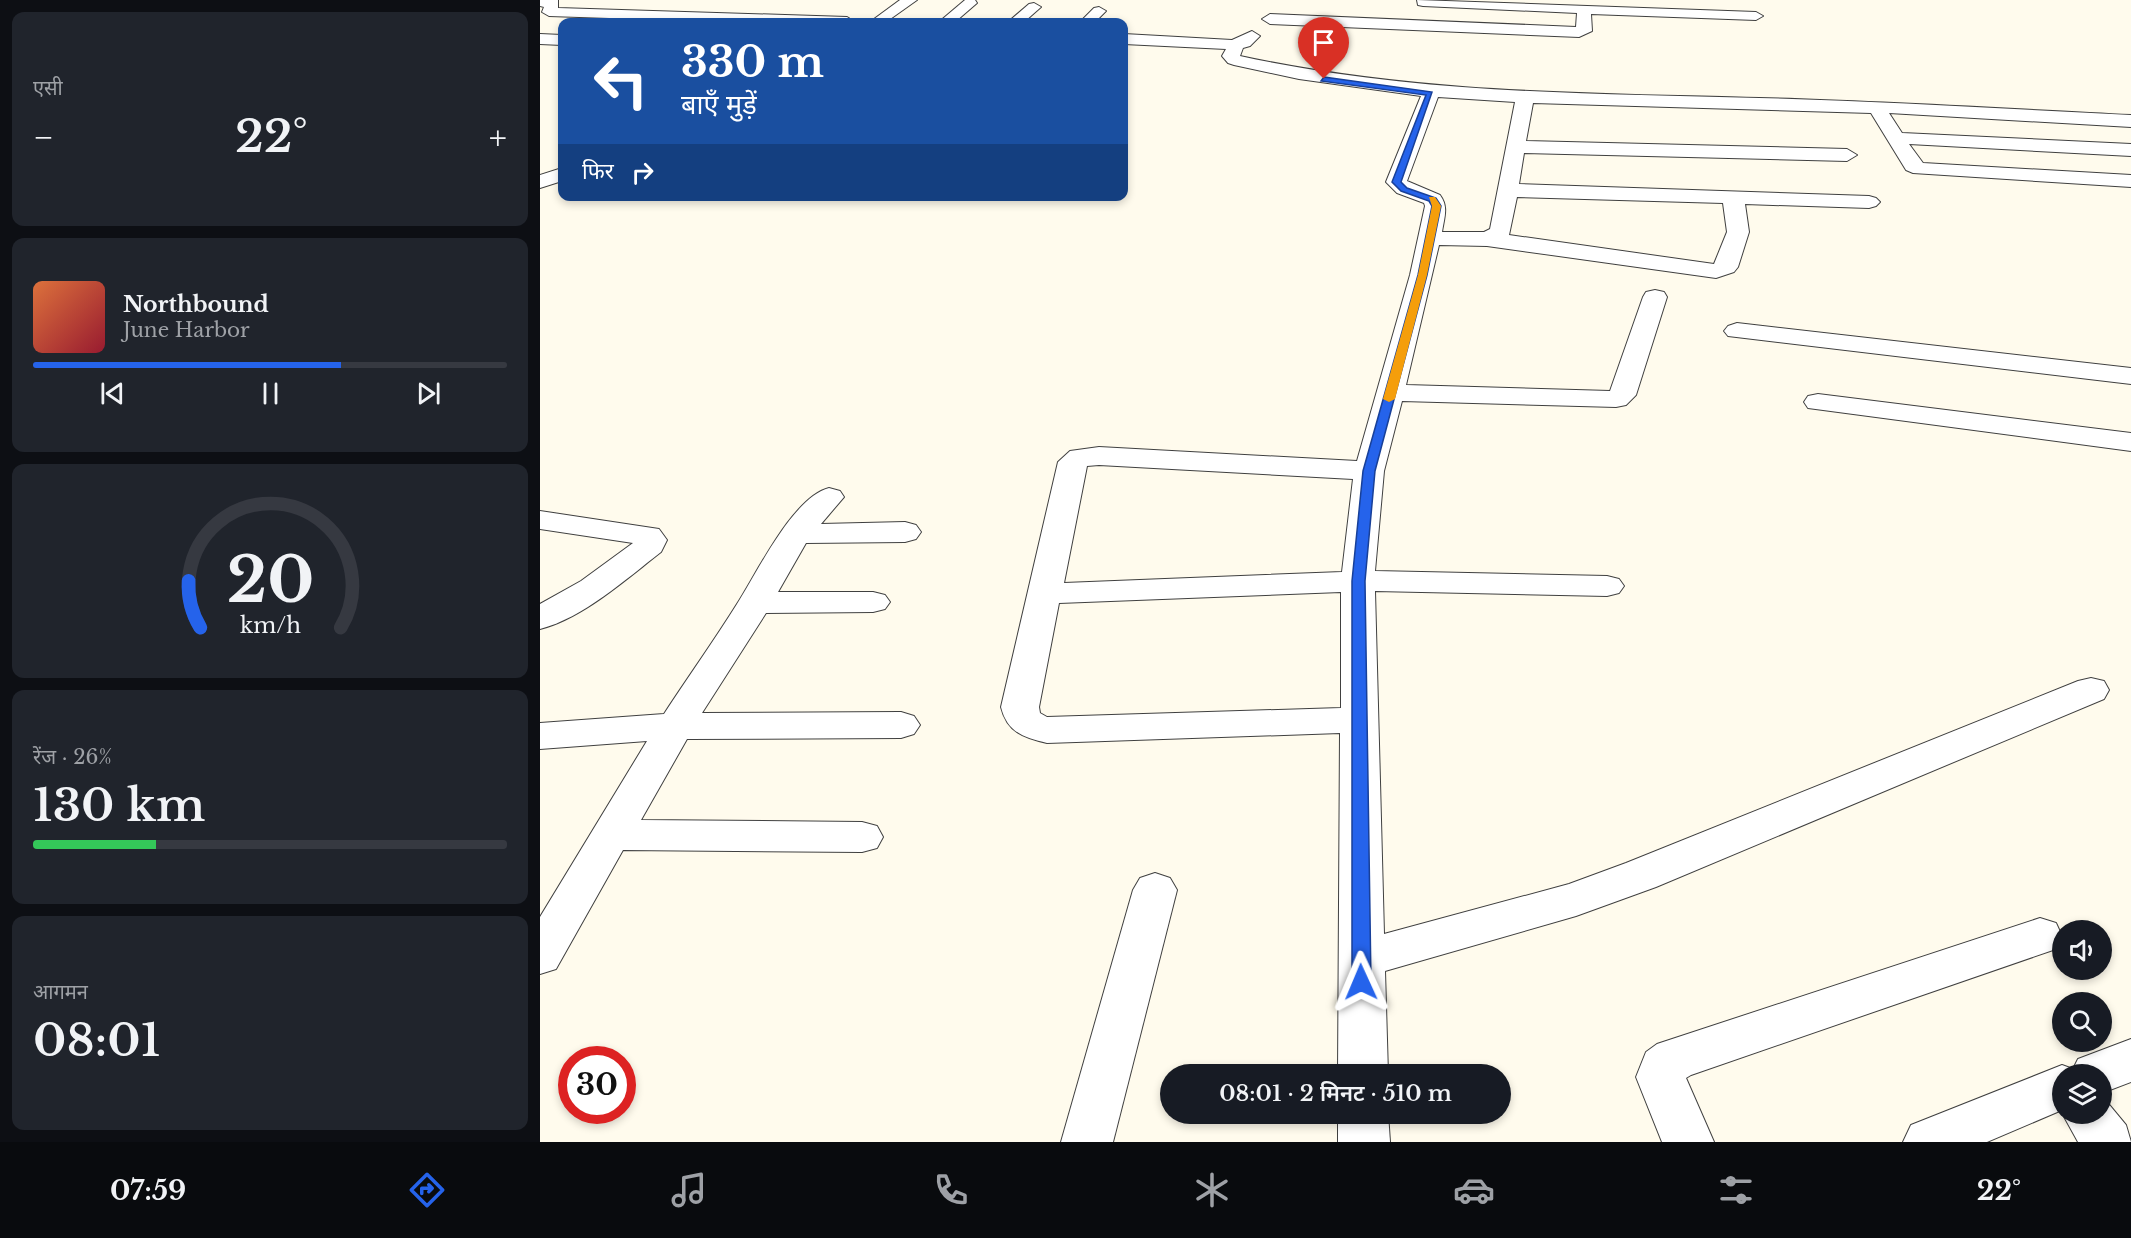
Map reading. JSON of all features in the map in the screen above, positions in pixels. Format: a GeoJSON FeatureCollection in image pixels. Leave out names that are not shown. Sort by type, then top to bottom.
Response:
{"type":"FeatureCollection","features":[{"type":"Feature","properties":{"kind":"street"},"geometry":{"type":"LineString","coordinates":[[883,18],[910,0]]}},
{"type":"Feature","properties":{"kind":"street"},"geometry":{"type":"LineString","coordinates":[[1423,2],[1756,16]]}},
{"type":"Feature","properties":{"kind":"street"},"geometry":{"type":"LineString","coordinates":[[951,18],[970,3]]}},
{"type":"Feature","properties":{"kind":"street"},"geometry":{"type":"LineString","coordinates":[[550,6],[554,12],[730,18]]}},
{"type":"Feature","properties":{"kind":"street"},"geometry":{"type":"LineString","coordinates":[[1020,18],[1034,7]]}},
{"type":"Feature","properties":{"kind":"street"},"geometry":{"type":"LineString","coordinates":[[1128,39],[1238,44],[1247,41],[1283,7]]}},
{"type":"Feature","properties":{"kind":"street"},"geometry":{"type":"LineString","coordinates":[[1270,19],[1579,32],[1584,31],[1584,10],[1588,9]]}},
{"type":"Feature","properties":{"kind":"street"},"geometry":{"type":"LineString","coordinates":[[1091,18],[1099,11]]}},
{"type":"Feature","properties":{"kind":"street"},"geometry":{"type":"LineString","coordinates":[[540,39],[558,40]]}},
{"type":"Feature","properties":{"kind":"street"},"geometry":{"type":"LineString","coordinates":[[1238,44],[1230,56],[1234,60],[1324,79],[1524,105],[1727,118]]}},
{"type":"Feature","properties":{"kind":"street"},"geometry":{"type":"LineString","coordinates":[[1363,1064],[1358,581],[1369,471],[1422,275],[1436,202],[1398,186],[1396,182],[1430,94]]}},
{"type":"Feature","properties":{"kind":"street"},"geometry":{"type":"LineString","coordinates":[[1524,105],[1877,108],[2131,122]]}},
{"type":"Feature","properties":{"kind":"street"},"geometry":{"type":"LineString","coordinates":[[1487,239],[1500,233],[1524,105]]}},
{"type":"Feature","properties":{"kind":"street"},"geometry":{"type":"LineString","coordinates":[[1877,108],[1913,166],[1920,169],[2131,181]]}},
{"type":"Feature","properties":{"kind":"street"},"geometry":{"type":"LineString","coordinates":[[1895,138],[2131,150]]}},
{"type":"Feature","properties":{"kind":"street"},"geometry":{"type":"LineString","coordinates":[[1516,147],[1847,155]]}},
{"type":"Feature","properties":{"kind":"street"},"geometry":{"type":"LineString","coordinates":[[540,182],[558,175]]}},
{"type":"Feature","properties":{"kind":"street"},"geometry":{"type":"LineString","coordinates":[[1507,190],[1869,202]]}},
{"type":"Feature","properties":{"kind":"street"},"geometry":{"type":"LineString","coordinates":[[1428,238],[1487,239],[1716,271],[1726,267],[1740,229],[1740,216],[1732,198]]}},
{"type":"Feature","properties":{"kind":"street"},"geometry":{"type":"LineString","coordinates":[[1390,393],[1616,399],[1622,395],[1655,297]]}},
{"type":"Feature","properties":{"kind":"street"},"geometry":{"type":"LineString","coordinates":[[1737,331],[2131,376]]}},
{"type":"Feature","properties":{"kind":"street"},"geometry":{"type":"LineString","coordinates":[[1818,402],[2131,442]]}},
{"type":"Feature","properties":{"kind":"street"},"geometry":{"type":"LineString","coordinates":[[1358,720],[1047,730],[1030,727],[1022,719],[1020,707],[1073,462],[1080,458],[1099,456],[1369,471]]}},
{"type":"Feature","properties":{"kind":"street"},"geometry":{"type":"LineString","coordinates":[[540,957],[675,726],[755,603],[795,534],[829,497]]}},
{"type":"Feature","properties":{"kind":"street"},"geometry":{"type":"LineString","coordinates":[[540,520],[639,534],[648,536],[651,540],[650,545],[593,588],[540,618]]}},
{"type":"Feature","properties":{"kind":"street"},"geometry":{"type":"LineString","coordinates":[[795,534],[905,532]]}},
{"type":"Feature","properties":{"kind":"street"},"geometry":{"type":"LineString","coordinates":[[1044,594],[1358,581],[1607,586]]}},
{"type":"Feature","properties":{"kind":"street"},"geometry":{"type":"LineString","coordinates":[[755,603],[873,602]]}},
{"type":"Feature","properties":{"kind":"street"},"geometry":{"type":"LineString","coordinates":[[1361,959],[1576,899],[1641,875],[2091,690]]}},
{"type":"Feature","properties":{"kind":"street"},"geometry":{"type":"LineString","coordinates":[[540,736],[675,726],[901,725]]}},
{"type":"Feature","properties":{"kind":"street"},"geometry":{"type":"LineString","coordinates":[[612,835],[862,837]]}},
{"type":"Feature","properties":{"kind":"street"},"geometry":{"type":"LineString","coordinates":[[1087,1142],[1155,890]]}},
{"type":"Feature","properties":{"kind":"street"},"geometry":{"type":"LineString","coordinates":[[1688,1142],[1661,1077],[1663,1067],[1674,1059],[2040,936]]}},
{"type":"Feature","properties":{"kind":"street"},"geometry":{"type":"LineString","coordinates":[[2112,1067],[2131,1060]]}},
{"type":"Feature","properties":{"kind":"street"},"geometry":{"type":"LineString","coordinates":[[1929,1142],[2052,1091]]}},
{"type":"Feature","properties":{"kind":"street"},"geometry":{"type":"LineString","coordinates":[[1363,1124],[1364,1142]]}},
{"type":"Feature","properties":{"kind":"street"},"geometry":{"type":"LineString","coordinates":[[2095,1124],[2108,1142]]}},
{"type":"Feature","properties":{"kind":"slow traffic"},"geometry":{"type":"LineString","coordinates":[[1389,399],[1422,275],[1428,238],[1437,206],[1432,199]]}},
{"type":"Feature","properties":{"kind":"route"},"geometry":{"type":"LineString","coordinates":[[1324,79],[1430,94],[1396,182],[1404,189],[1433,199],[1437,206],[1428,238],[1422,275],[1369,471],[1358,581],[1361,982]]}}]}
